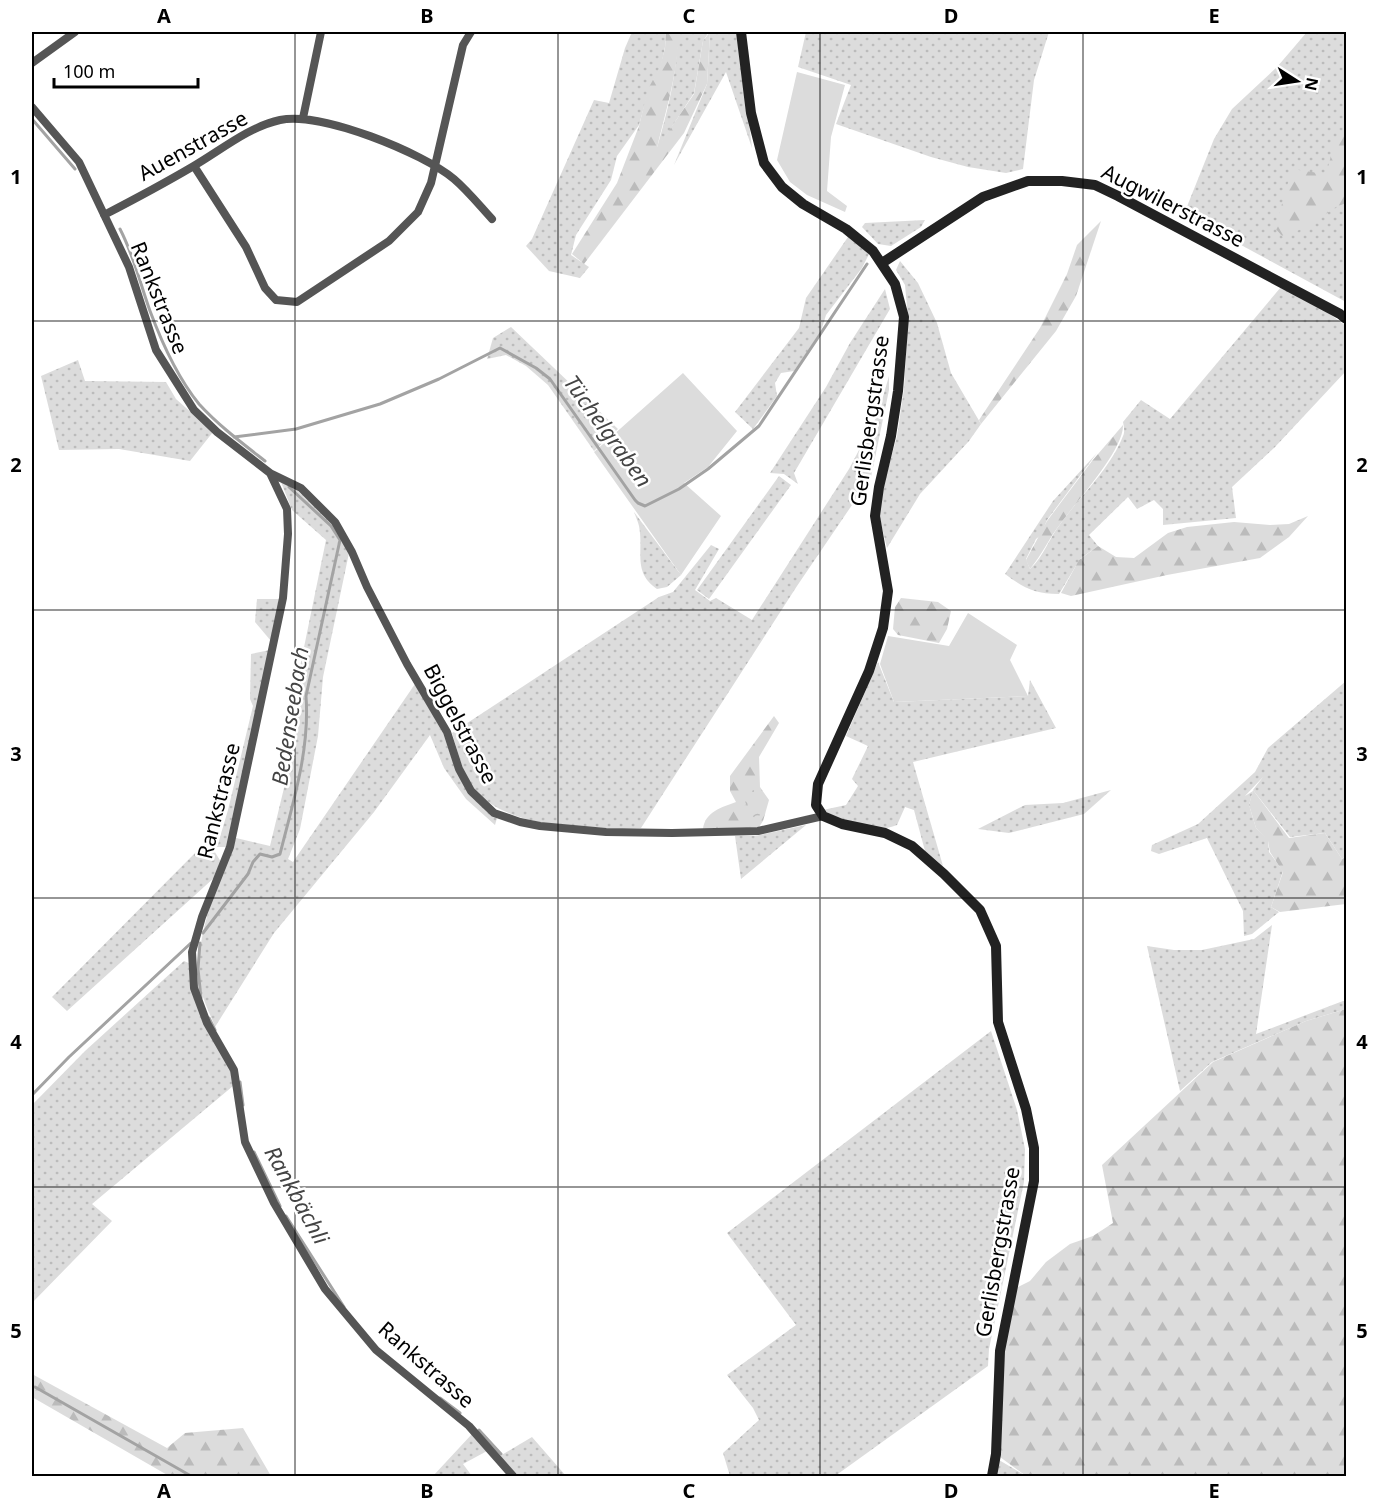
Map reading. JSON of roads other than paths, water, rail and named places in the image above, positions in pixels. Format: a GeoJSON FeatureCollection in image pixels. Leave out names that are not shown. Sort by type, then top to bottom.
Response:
{"type":"FeatureCollection","features":[{"type":"Feature","properties":{"kind":"street"},"geometry":{"type":"LineString","coordinates":[[32,63],[75,32]]}},
{"type":"Feature","properties":{"kind":"street"},"geometry":{"type":"LineString","coordinates":[[303,118],[321,32]]}},
{"type":"Feature","properties":{"kind":"street"},"geometry":{"type":"LineString","coordinates":[[194,166],[246,247],[265,288],[276,300],[297,302],[389,241],[418,212],[435,167],[463,45],[471,32]]}},
{"type":"Feature","properties":{"kind":"street","name":"Gerlisbergstrasse"},"geometry":{"type":"LineString","coordinates":[[741,32],[750,113],[764,163],[782,188],[802,204],[846,229],[873,251],[895,284],[904,317],[898,391],[875,516],[888,591],[883,628],[868,671],[818,784],[816,805],[823,816],[842,824],[885,833],[912,846],[980,910],[996,946],[998,1022],[1026,1109],[1034,1148],[1034,1181],[1000,1351],[996,1454],[992,1476]]}},
{"type":"Feature","properties":{"kind":"street","name":"Rankstrasse"},"geometry":{"type":"LineString","coordinates":[[32,107],[79,162],[129,267],[156,350],[194,410],[217,432],[270,473],[287,509],[288,534],[282,598],[230,847],[202,917],[192,952],[194,988],[207,1023],[234,1070],[245,1142],[274,1203],[325,1289],[376,1350],[469,1426],[513,1476]]}},
{"type":"Feature","properties":{"kind":"street","name":"Auenstrasse"},"geometry":{"type":"LineString","coordinates":[[104,215],[194,166],[241,137],[270,123],[303,118],[335,125],[423,159],[455,180],[492,219]]}},
{"type":"Feature","properties":{"kind":"street","name":"Augwilerstrasse"},"geometry":{"type":"LineString","coordinates":[[882,263],[983,197],[1028,181],[1062,180],[1095,185],[1118,196],[1347,319]]}},
{"type":"Feature","properties":{"kind":"street","name":"Biggelstrasse"},"geometry":{"type":"LineString","coordinates":[[270,473],[301,488],[335,522],[407,664],[447,732],[459,769],[471,791],[494,813],[540,826],[606,832],[672,833],[758,831],[823,816]]}},
{"type":"Feature","properties":{"kind":"waterway","name":"Bedenseebach"},"geometry":{"type":"LineString","coordinates":[[32,119],[75,169]]}},
{"type":"Feature","properties":{"kind":"waterway","name":"Bedenseebach"},"geometry":{"type":"LineString","coordinates":[[120,229],[133,259],[150,311],[184,383],[199,404],[214,419],[265,461]]}},
{"type":"Feature","properties":{"kind":"waterway","name":"Tüchelgraben"},"geometry":{"type":"LineString","coordinates":[[234,437],[296,429],[380,404],[439,379],[500,348],[536,368],[550,379],[635,500],[645,506],[679,489],[708,469],[759,426],[867,264]]}},
{"type":"Feature","properties":{"kind":"waterway","name":"Bedenseebach"},"geometry":{"type":"LineString","coordinates":[[203,933],[248,874],[253,862],[260,854],[272,857],[280,854],[303,756],[307,716],[306,696],[340,540],[331,526],[289,487]]}},
{"type":"Feature","properties":{"kind":"waterway","name":"Bedenseebach"},"geometry":{"type":"LineString","coordinates":[[32,1095],[69,1057],[191,943]]}},
{"type":"Feature","properties":{"kind":"waterway","name":"Rankbächli"},"geometry":{"type":"LineString","coordinates":[[200,943],[198,969],[201,998]]}},
{"type":"Feature","properties":{"kind":"waterway","name":"Rankbächli"},"geometry":{"type":"LineString","coordinates":[[209,1018],[215,1030]]}},
{"type":"Feature","properties":{"kind":"waterway","name":"Rankbächli"},"geometry":{"type":"LineString","coordinates":[[240,1082],[243,1105]]}},
{"type":"Feature","properties":{"kind":"waterway","name":"Rankbächli"},"geometry":{"type":"LineString","coordinates":[[254,1152],[280,1206]]}},
{"type":"Feature","properties":{"kind":"waterway","name":"Rankbächli"},"geometry":{"type":"LineString","coordinates":[[286,1216],[344,1307]]}},
{"type":"Feature","properties":{"kind":"waterway"},"geometry":{"type":"LineString","coordinates":[[35,1387],[191,1476]]}},
{"type":"Feature","properties":{"kind":"waterway","name":"Rankbächli"},"geometry":{"type":"LineString","coordinates":[[440,1398],[460,1413]]}},
{"type":"Feature","properties":{"kind":"waterway","name":"Rankbächli"},"geometry":{"type":"LineString","coordinates":[[479,1430],[501,1454]]}}]}
